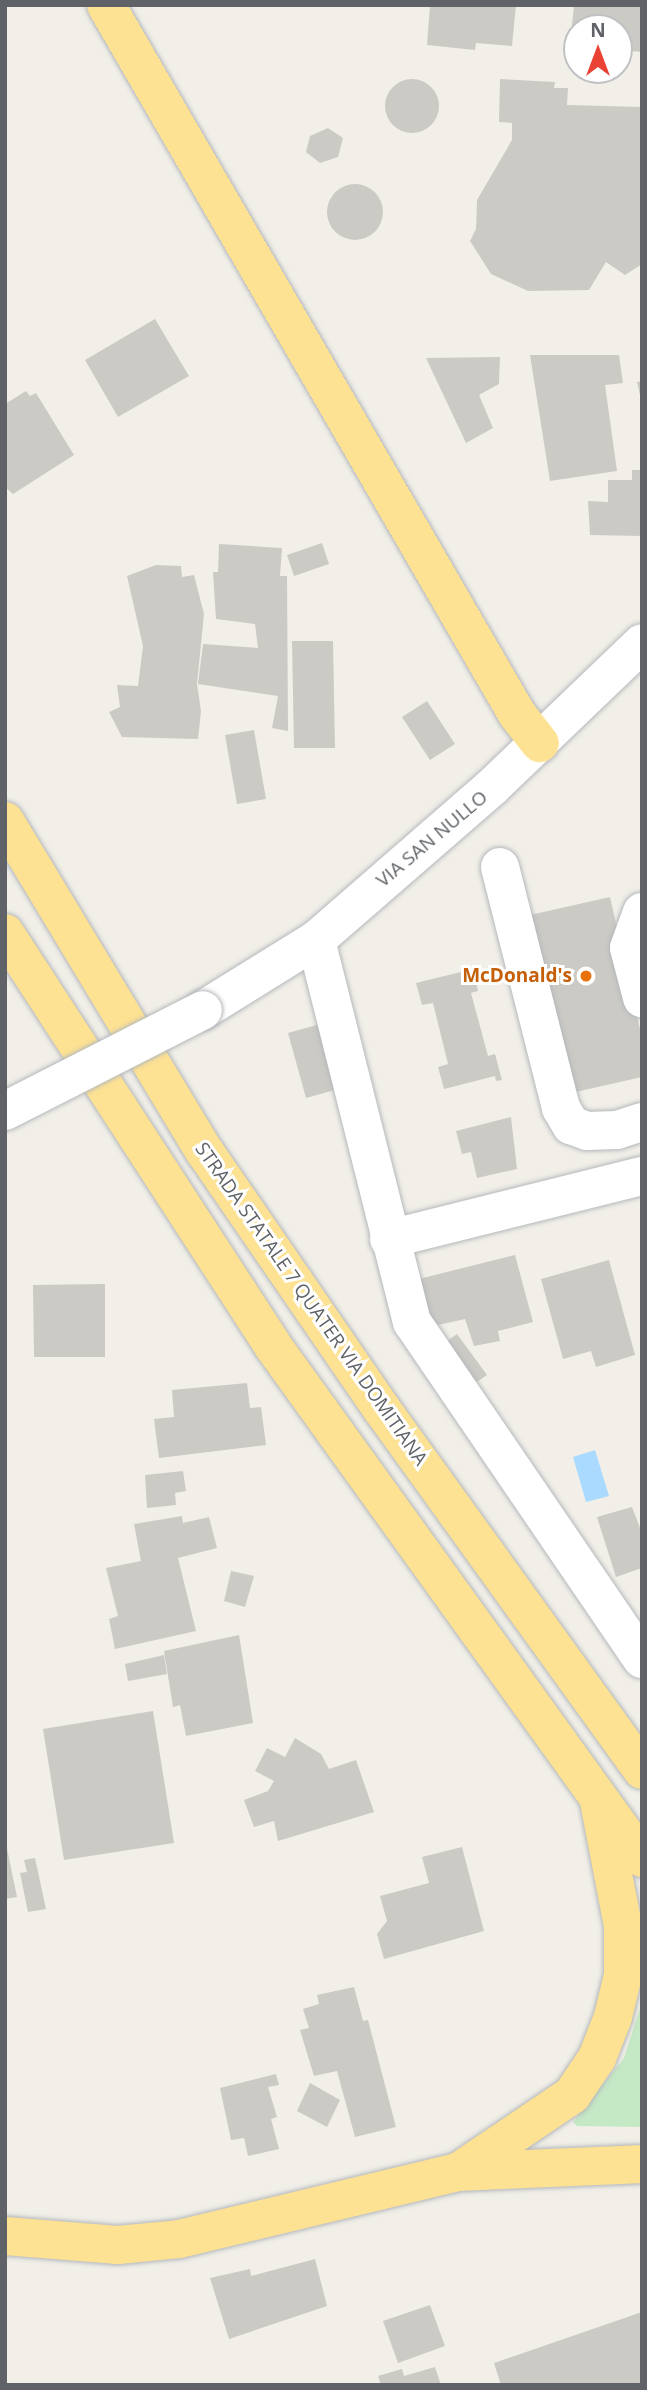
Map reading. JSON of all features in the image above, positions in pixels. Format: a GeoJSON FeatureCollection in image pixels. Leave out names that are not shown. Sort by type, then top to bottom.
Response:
{"type":"FeatureCollection","features":[{"type":"Feature","properties":{"kind":"highway"},"geometry":{"type":"LineString","coordinates":[[106,5],[517,713],[540,743]]}},
{"type":"Feature","properties":{"kind":"highway","name":"STRADA STATALE 7 QUATER VIA DOMITIANA"},"geometry":{"type":"LineString","coordinates":[[5,821],[205,1152],[381,1408],[642,1770]]}},
{"type":"Feature","properties":{"kind":"highway"},"geometry":{"type":"LineString","coordinates":[[5,933],[273,1346],[642,1858]]}},
{"type":"Feature","properties":{"kind":"highway"},"geometry":{"type":"LineString","coordinates":[[458,2172],[572,2095],[597,2058],[613,2017],[623,1975],[624,1926],[598,1797]]}},
{"type":"Feature","properties":{"kind":"highway"},"geometry":{"type":"LineString","coordinates":[[5,2236],[118,2245],[179,2239],[458,2172],[642,2164]]}},
{"type":"Feature","properties":{"kind":"street","name":"VIA SAN NULLO"},"geometry":{"type":"LineString","coordinates":[[5,1111],[203,1010],[316,940],[540,743],[642,643]]}},
{"type":"Feature","properties":{"kind":"street"},"geometry":{"type":"LineString","coordinates":[[500,867],[561,1108],[571,1125],[587,1131],[617,1130],[642,1122]]}},
{"type":"Feature","properties":{"kind":"street"},"geometry":{"type":"LineString","coordinates":[[642,912],[629,948],[642,998]]}},
{"type":"Feature","properties":{"kind":"street"},"geometry":{"type":"LineString","coordinates":[[316,940],[389,1240],[412,1322],[642,1659]]}},
{"type":"Feature","properties":{"kind":"street"},"geometry":{"type":"LineString","coordinates":[[389,1240],[642,1176]]}},
{"type":"Feature","properties":{"kind":"green space"},"geometry":{"type":"Polygon","coordinates":[[[642,2002],[642,2127],[577,2126],[573,2122],[624,2058],[642,2002]]]}},
{"type":"Feature","properties":{"kind":"water"},"geometry":{"type":"Polygon","coordinates":[[[595,1450],[609,1496],[586,1502],[573,1457],[595,1450]]]}},
{"type":"Feature","properties":{"kind":"building"},"geometry":{"type":"Polygon","coordinates":[[[430,5],[516,5],[512,46],[476,43],[475,50],[427,45],[430,5]]]}},
{"type":"Feature","properties":{"kind":"building"},"geometry":{"type":"Polygon","coordinates":[[[574,5],[642,5],[642,52],[633,51],[633,14],[573,14],[574,5]]]}},
{"type":"Feature","properties":{"kind":"building"},"geometry":{"type":"Polygon","coordinates":[[[412,79],[431,87],[439,106],[431,125],[412,133],[393,125],[385,106],[393,87],[412,79]]]}},
{"type":"Feature","properties":{"kind":"building"},"geometry":{"type":"Polygon","coordinates":[[[500,79],[555,82],[554,88],[568,88],[567,105],[642,107],[642,264],[625,275],[606,262],[589,290],[528,291],[491,274],[470,241],[476,229],[477,200],[512,140],[512,123],[499,122],[500,79]]]}},
{"type":"Feature","properties":{"kind":"building"},"geometry":{"type":"Polygon","coordinates":[[[328,128],[343,138],[338,157],[320,163],[306,152],[310,136],[328,128]]]}},
{"type":"Feature","properties":{"kind":"building"},"geometry":{"type":"Polygon","coordinates":[[[355,184],[370,189],[378,197],[383,212],[378,227],[370,235],[355,240],[340,235],[332,227],[327,212],[332,197],[340,189],[355,184]]]}},
{"type":"Feature","properties":{"kind":"building"},"geometry":{"type":"Polygon","coordinates":[[[155,319],[189,376],[118,417],[85,360],[155,319]]]}},
{"type":"Feature","properties":{"kind":"building"},"geometry":{"type":"Polygon","coordinates":[[[530,355],[619,355],[623,383],[605,385],[617,471],[550,481],[530,355]]]}},
{"type":"Feature","properties":{"kind":"building"},"geometry":{"type":"Polygon","coordinates":[[[500,357],[499,384],[479,395],[493,428],[466,443],[426,358],[500,357]]]}},
{"type":"Feature","properties":{"kind":"building"},"geometry":{"type":"Polygon","coordinates":[[[642,381],[642,400],[641,400],[637,382],[642,381]]]}},
{"type":"Feature","properties":{"kind":"building"},"geometry":{"type":"Polygon","coordinates":[[[26,391],[30,396],[36,393],[74,455],[13,494],[5,487],[5,404],[26,391]]]}},
{"type":"Feature","properties":{"kind":"building"},"geometry":{"type":"Polygon","coordinates":[[[632,470],[642,470],[642,536],[590,535],[588,501],[608,502],[608,480],[632,480],[632,470]]]}},
{"type":"Feature","properties":{"kind":"building"},"geometry":{"type":"Polygon","coordinates":[[[322,543],[329,564],[294,576],[287,555],[322,543]]]}},
{"type":"Feature","properties":{"kind":"building"},"geometry":{"type":"Polygon","coordinates":[[[219,544],[282,548],[280,576],[287,576],[288,731],[272,728],[278,696],[198,684],[203,644],[258,648],[255,624],[216,619],[213,572],[218,572],[219,544]]]}},
{"type":"Feature","properties":{"kind":"building"},"geometry":{"type":"Polygon","coordinates":[[[156,565],[181,566],[182,577],[194,575],[204,614],[197,684],[201,711],[198,739],[122,737],[109,712],[120,707],[117,685],[138,686],[143,646],[127,576],[156,565]]]}},
{"type":"Feature","properties":{"kind":"building"},"geometry":{"type":"Polygon","coordinates":[[[292,641],[333,641],[335,748],[294,748],[292,641]]]}},
{"type":"Feature","properties":{"kind":"building"},"geometry":{"type":"Polygon","coordinates":[[[427,701],[455,744],[430,760],[402,717],[427,701]]]}},
{"type":"Feature","properties":{"kind":"building"},"geometry":{"type":"Polygon","coordinates":[[[254,730],[266,799],[237,804],[225,735],[254,730]]]}},
{"type":"Feature","properties":{"kind":"building","name":"McDonald's"},"geometry":{"type":"Polygon","coordinates":[[[610,897],[642,1038],[642,1077],[571,1093],[530,915],[610,897]]]}},
{"type":"Feature","properties":{"kind":"building"},"geometry":{"type":"Polygon","coordinates":[[[473,969],[478,991],[471,993],[488,1056],[495,1054],[502,1080],[496,1081],[495,1076],[444,1089],[438,1067],[448,1064],[433,1003],[422,1005],[416,983],[473,969]]]}},
{"type":"Feature","properties":{"kind":"building"},"geometry":{"type":"Polygon","coordinates":[[[324,1023],[342,1088],[306,1098],[288,1033],[324,1023]]]}},
{"type":"Feature","properties":{"kind":"building"},"geometry":{"type":"Polygon","coordinates":[[[511,1117],[517,1169],[477,1178],[471,1152],[462,1154],[456,1131],[511,1117]]]}},
{"type":"Feature","properties":{"kind":"building"},"geometry":{"type":"Polygon","coordinates":[[[515,1255],[533,1322],[498,1331],[500,1341],[474,1346],[465,1319],[429,1327],[411,1281],[515,1255]]]}},
{"type":"Feature","properties":{"kind":"building"},"geometry":{"type":"Polygon","coordinates":[[[609,1260],[635,1355],[596,1367],[591,1351],[563,1359],[541,1279],[609,1260]]]}},
{"type":"Feature","properties":{"kind":"building"},"geometry":{"type":"Polygon","coordinates":[[[105,1284],[105,1357],[34,1357],[33,1285],[105,1284]]]}},
{"type":"Feature","properties":{"kind":"building"},"geometry":{"type":"Polygon","coordinates":[[[457,1334],[487,1375],[471,1386],[442,1345],[457,1334]]]}},
{"type":"Feature","properties":{"kind":"building"},"geometry":{"type":"Polygon","coordinates":[[[247,1383],[250,1408],[261,1407],[266,1445],[159,1458],[154,1419],[174,1417],[172,1390],[247,1383]]]}},
{"type":"Feature","properties":{"kind":"building"},"geometry":{"type":"Polygon","coordinates":[[[183,1471],[186,1491],[175,1493],[176,1505],[147,1508],[145,1475],[183,1471]]]}},
{"type":"Feature","properties":{"kind":"building"},"geometry":{"type":"Polygon","coordinates":[[[632,1507],[642,1533],[642,1568],[616,1577],[597,1517],[632,1507]]]}},
{"type":"Feature","properties":{"kind":"building"},"geometry":{"type":"Polygon","coordinates":[[[182,1516],[183,1523],[209,1517],[217,1548],[178,1558],[196,1631],[115,1649],[109,1619],[118,1616],[106,1568],[141,1561],[134,1524],[182,1516]]]}},
{"type":"Feature","properties":{"kind":"building"},"geometry":{"type":"Polygon","coordinates":[[[231,1571],[254,1576],[245,1607],[224,1601],[231,1571]]]}},
{"type":"Feature","properties":{"kind":"building"},"geometry":{"type":"Polygon","coordinates":[[[239,1635],[253,1723],[186,1736],[180,1705],[173,1707],[164,1651],[239,1635]]]}},
{"type":"Feature","properties":{"kind":"building"},"geometry":{"type":"Polygon","coordinates":[[[164,1655],[167,1674],[128,1681],[125,1664],[164,1655]]]}},
{"type":"Feature","properties":{"kind":"building"},"geometry":{"type":"Polygon","coordinates":[[[153,1711],[174,1843],[64,1860],[43,1729],[153,1711]]]}},
{"type":"Feature","properties":{"kind":"building"},"geometry":{"type":"Polygon","coordinates":[[[295,1738],[321,1754],[329,1769],[356,1760],[374,1812],[278,1841],[274,1821],[254,1827],[244,1800],[268,1791],[274,1781],[255,1771],[267,1748],[285,1757],[295,1738]]]}},
{"type":"Feature","properties":{"kind":"building"},"geometry":{"type":"Polygon","coordinates":[[[5,1839],[17,1897],[5,1899],[5,1839]]]}},
{"type":"Feature","properties":{"kind":"building"},"geometry":{"type":"Polygon","coordinates":[[[462,1847],[484,1931],[384,1959],[377,1934],[387,1921],[380,1896],[429,1883],[422,1857],[462,1847]]]}},
{"type":"Feature","properties":{"kind":"building"},"geometry":{"type":"Polygon","coordinates":[[[35,1858],[46,1909],[28,1912],[20,1873],[27,1872],[24,1860],[35,1858]]]}},
{"type":"Feature","properties":{"kind":"building"},"geometry":{"type":"Polygon","coordinates":[[[354,1987],[363,2021],[368,2020],[396,2127],[355,2137],[337,2071],[314,2076],[300,2030],[309,2028],[303,2009],[319,2004],[317,1995],[354,1987]]]}},
{"type":"Feature","properties":{"kind":"building"},"geometry":{"type":"Polygon","coordinates":[[[276,2074],[279,2085],[268,2087],[277,2117],[271,2119],[279,2149],[248,2156],[244,2138],[231,2140],[220,2088],[276,2074]]]}},
{"type":"Feature","properties":{"kind":"building"},"geometry":{"type":"Polygon","coordinates":[[[310,2083],[340,2100],[327,2127],[297,2111],[310,2083]]]}},
{"type":"Feature","properties":{"kind":"building"},"geometry":{"type":"Polygon","coordinates":[[[315,2259],[327,2306],[229,2339],[210,2278],[250,2269],[251,2276],[315,2259]]]}},
{"type":"Feature","properties":{"kind":"building"},"geometry":{"type":"Polygon","coordinates":[[[430,2305],[445,2346],[398,2363],[383,2321],[430,2305]]]}},
{"type":"Feature","properties":{"kind":"building"},"geometry":{"type":"Polygon","coordinates":[[[642,2312],[642,2385],[501,2385],[494,2363],[642,2312]]]}},
{"type":"Feature","properties":{"kind":"building"},"geometry":{"type":"Polygon","coordinates":[[[435,2367],[441,2385],[381,2385],[378,2376],[402,2369],[404,2376],[435,2367]]]}},
{"type":"Feature","properties":{"kind":"place","name":"McDonald's"},"geometry":{"type":"Point","coordinates":[586,976]}}]}
